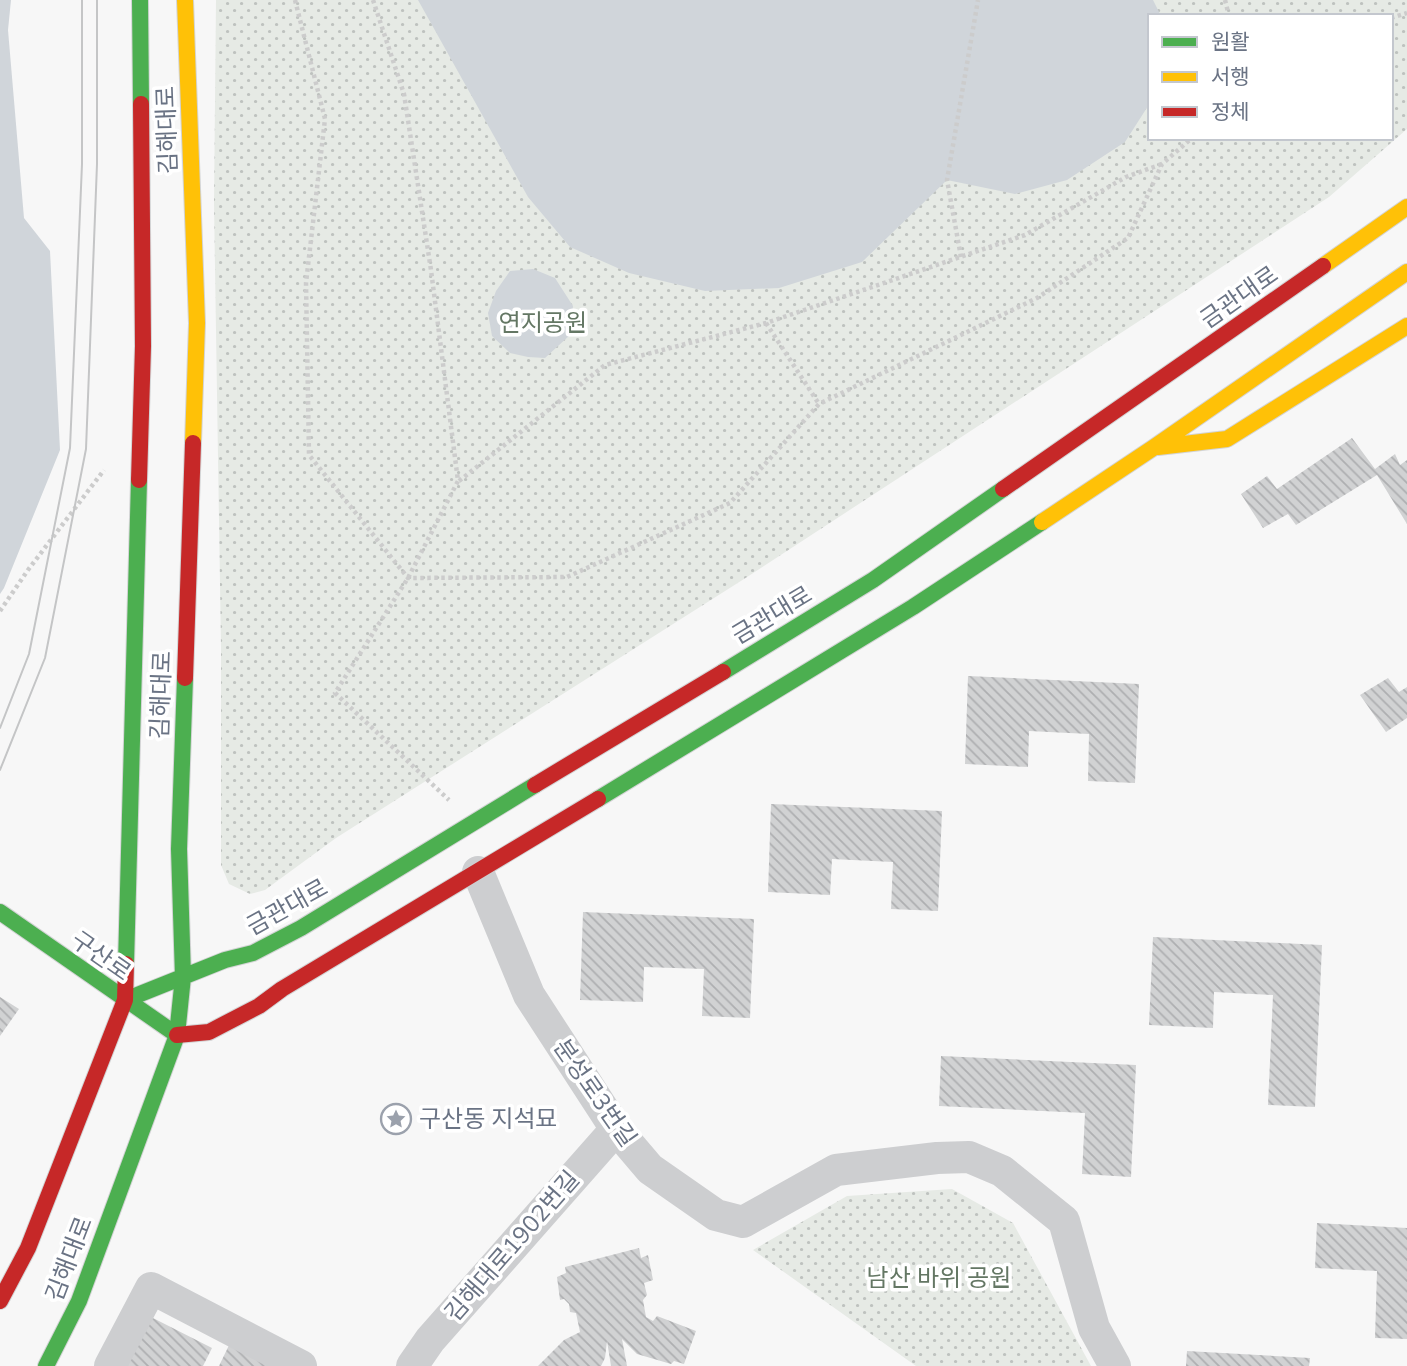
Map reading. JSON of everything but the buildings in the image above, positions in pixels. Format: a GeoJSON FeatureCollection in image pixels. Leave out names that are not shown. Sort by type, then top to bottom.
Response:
{"type":"FeatureCollection","features":[{"type":"Feature","properties":{"kind":"main road","name":"김해대로"},"geometry":{"type":"LineString","coordinates":[[0,1301],[29,1248],[125,1000],[143,346],[140,0]]}},
{"type":"Feature","properties":{"kind":"main road","name":"김해대로"},"geometry":{"type":"LineString","coordinates":[[46,1366],[79,1301],[177,1035],[183,977],[179,849],[197,323],[185,0]]}},
{"type":"Feature","properties":{"kind":"main road","name":"금관대로"},"geometry":{"type":"LineString","coordinates":[[125,1000],[226,960],[253,953],[301,928],[873,580],[1407,208]]}},
{"type":"Feature","properties":{"kind":"main road"},"geometry":{"type":"LineString","coordinates":[[177,1035],[209,1032],[259,1006],[282,989],[478,873],[913,607],[1153,448],[1407,272]]}},
{"type":"Feature","properties":{"kind":"main road"},"geometry":{"type":"LineString","coordinates":[[1153,448],[1227,439],[1407,326]]}},
{"type":"Feature","properties":{"kind":"main road","name":"구산로"},"geometry":{"type":"LineString","coordinates":[[0,912],[177,1035]]}},
{"type":"Feature","properties":{"kind":"street","name":"분성로3번길"},"geometry":{"type":"LineString","coordinates":[[478,873],[529,995],[616,1129],[650,1168],[716,1215],[743,1222],[836,1170],[937,1158],[970,1157],[1002,1171],[1064,1221],[1094,1328],[1115,1366]]}},
{"type":"Feature","properties":{"kind":"street","name":"김해대로1902번길"},"geometry":{"type":"LineString","coordinates":[[412,1366],[430,1339],[616,1129]]}},
{"type":"Feature","properties":{"kind":"street"},"geometry":{"type":"LineString","coordinates":[[110,1366],[151,1288],[301,1366]]}},
{"type":"Feature","properties":{"kind":"path"},"geometry":{"type":"LineString","coordinates":[[295,0],[325,119],[306,283],[309,455],[408,578]]}},
{"type":"Feature","properties":{"kind":"path"},"geometry":{"type":"LineString","coordinates":[[373,0],[404,94],[431,270],[458,481]]}},
{"type":"Feature","properties":{"kind":"path"},"geometry":{"type":"LineString","coordinates":[[961,257],[947,180],[978,0]]}},
{"type":"Feature","properties":{"kind":"path"},"geometry":{"type":"LineString","coordinates":[[474,823],[335,693],[408,578],[458,481],[605,365],[766,323],[1025,235],[1126,177],[1162,164],[1190,140]]}},
{"type":"Feature","properties":{"kind":"path"},"geometry":{"type":"LineString","coordinates":[[408,578],[567,577],[730,503],[819,404],[1037,298],[1128,238],[1162,164]]}},
{"type":"Feature","properties":{"kind":"path"},"geometry":{"type":"LineString","coordinates":[[766,323],[819,404]]}},
{"type":"Feature","properties":{"kind":"path"},"geometry":{"type":"LineString","coordinates":[[0,611],[109,465]]}},
{"type":"Feature","properties":{"kind":"green space","name":"연지공원"},"geometry":{"type":"Polygon","coordinates":[[[216,0],[1407,0],[1407,129],[1329,197],[744,579],[336,838],[265,890],[250,894],[229,884],[221,865],[221,647],[214,204],[216,0]]]}},
{"type":"Feature","properties":{"kind":"green space","name":"남산 바위 공원"},"geometry":{"type":"Polygon","coordinates":[[[952,1189],[1013,1223],[1091,1366],[916,1366],[753,1250],[847,1196],[952,1189]]]}},
{"type":"Feature","properties":{"kind":"shaded area"},"geometry":{"type":"Polygon","coordinates":[[[0,0],[11,0],[8,30],[24,218],[50,251],[60,450],[0,594],[0,0]]]}},
{"type":"Feature","properties":{"kind":"shaded area"},"geometry":{"type":"Polygon","coordinates":[[[418,0],[1153,0],[1160,14],[1148,14],[1148,106],[1125,142],[1067,180],[1015,194],[947,180],[862,262],[779,288],[705,291],[629,273],[570,247],[528,197],[418,0]]]}},
{"type":"Feature","properties":{"kind":"shaded area"},"geometry":{"type":"Polygon","coordinates":[[[533,269],[555,278],[573,306],[570,335],[545,358],[510,353],[492,336],[488,313],[496,291],[510,271],[533,269]]]}},
{"type":"Feature","properties":{"kind":"tram line"},"geometry":{"type":"LineString","coordinates":[[0,728],[29,654],[70,448],[82,164],[82,0]]}},
{"type":"Feature","properties":{"kind":"tram line"},"geometry":{"type":"LineString","coordinates":[[0,770],[45,658],[86,449],[97,164],[97,0]]}},
{"type":"Feature","properties":{"kind":"traffic: fast"},"geometry":{"type":"LineString","coordinates":[[140,0],[141,104]]}},
{"type":"Feature","properties":{"kind":"traffic: fast"},"geometry":{"type":"LineString","coordinates":[[126,964],[139,480]]}},
{"type":"Feature","properties":{"kind":"traffic: fast"},"geometry":{"type":"LineString","coordinates":[[723,672],[873,580],[1003,489]]}},
{"type":"Feature","properties":{"kind":"traffic: fast"},"geometry":{"type":"LineString","coordinates":[[598,799],[913,607],[1042,522]]}},
{"type":"Feature","properties":{"kind":"traffic: fast"},"geometry":{"type":"LineString","coordinates":[[46,1366],[79,1301],[177,1035],[183,977],[179,849],[185,678]]}},
{"type":"Feature","properties":{"kind":"traffic: fast"},"geometry":{"type":"LineString","coordinates":[[125,1000],[225,960],[253,953],[301,928],[535,785]]}},
{"type":"Feature","properties":{"kind":"traffic: fast"},"geometry":{"type":"LineString","coordinates":[[0,912],[177,1035]]}},
{"type":"Feature","properties":{"kind":"traffic: slow"},"geometry":{"type":"LineString","coordinates":[[185,0],[197,323],[193,443]]}},
{"type":"Feature","properties":{"kind":"traffic: slow"},"geometry":{"type":"LineString","coordinates":[[1323,266],[1407,207]]}},
{"type":"Feature","properties":{"kind":"traffic: slow"},"geometry":{"type":"LineString","coordinates":[[1042,522],[1407,272]]}},
{"type":"Feature","properties":{"kind":"traffic: slow"},"geometry":{"type":"LineString","coordinates":[[1158,447],[1227,439],[1407,326]]}},
{"type":"Feature","properties":{"kind":"traffic: jam"},"geometry":{"type":"LineString","coordinates":[[139,480],[143,346],[141,104]]}},
{"type":"Feature","properties":{"kind":"traffic: jam"},"geometry":{"type":"LineString","coordinates":[[1003,489],[1323,266]]}},
{"type":"Feature","properties":{"kind":"traffic: jam"},"geometry":{"type":"LineString","coordinates":[[185,678],[193,443]]}},
{"type":"Feature","properties":{"kind":"traffic: jam"},"geometry":{"type":"LineString","coordinates":[[535,785],[723,672]]}},
{"type":"Feature","properties":{"kind":"traffic: jam"},"geometry":{"type":"LineString","coordinates":[[177,1035],[209,1032],[259,1006],[282,989],[598,799]]}},
{"type":"Feature","properties":{"kind":"traffic: jam"},"geometry":{"type":"LineString","coordinates":[[0,1301],[28,1248],[125,1000],[126,964]]}},
{"type":"Feature","properties":{"kind":"place","name":"구산동 지석묘"},"geometry":{"type":"Point","coordinates":[396,1119]}}]}
